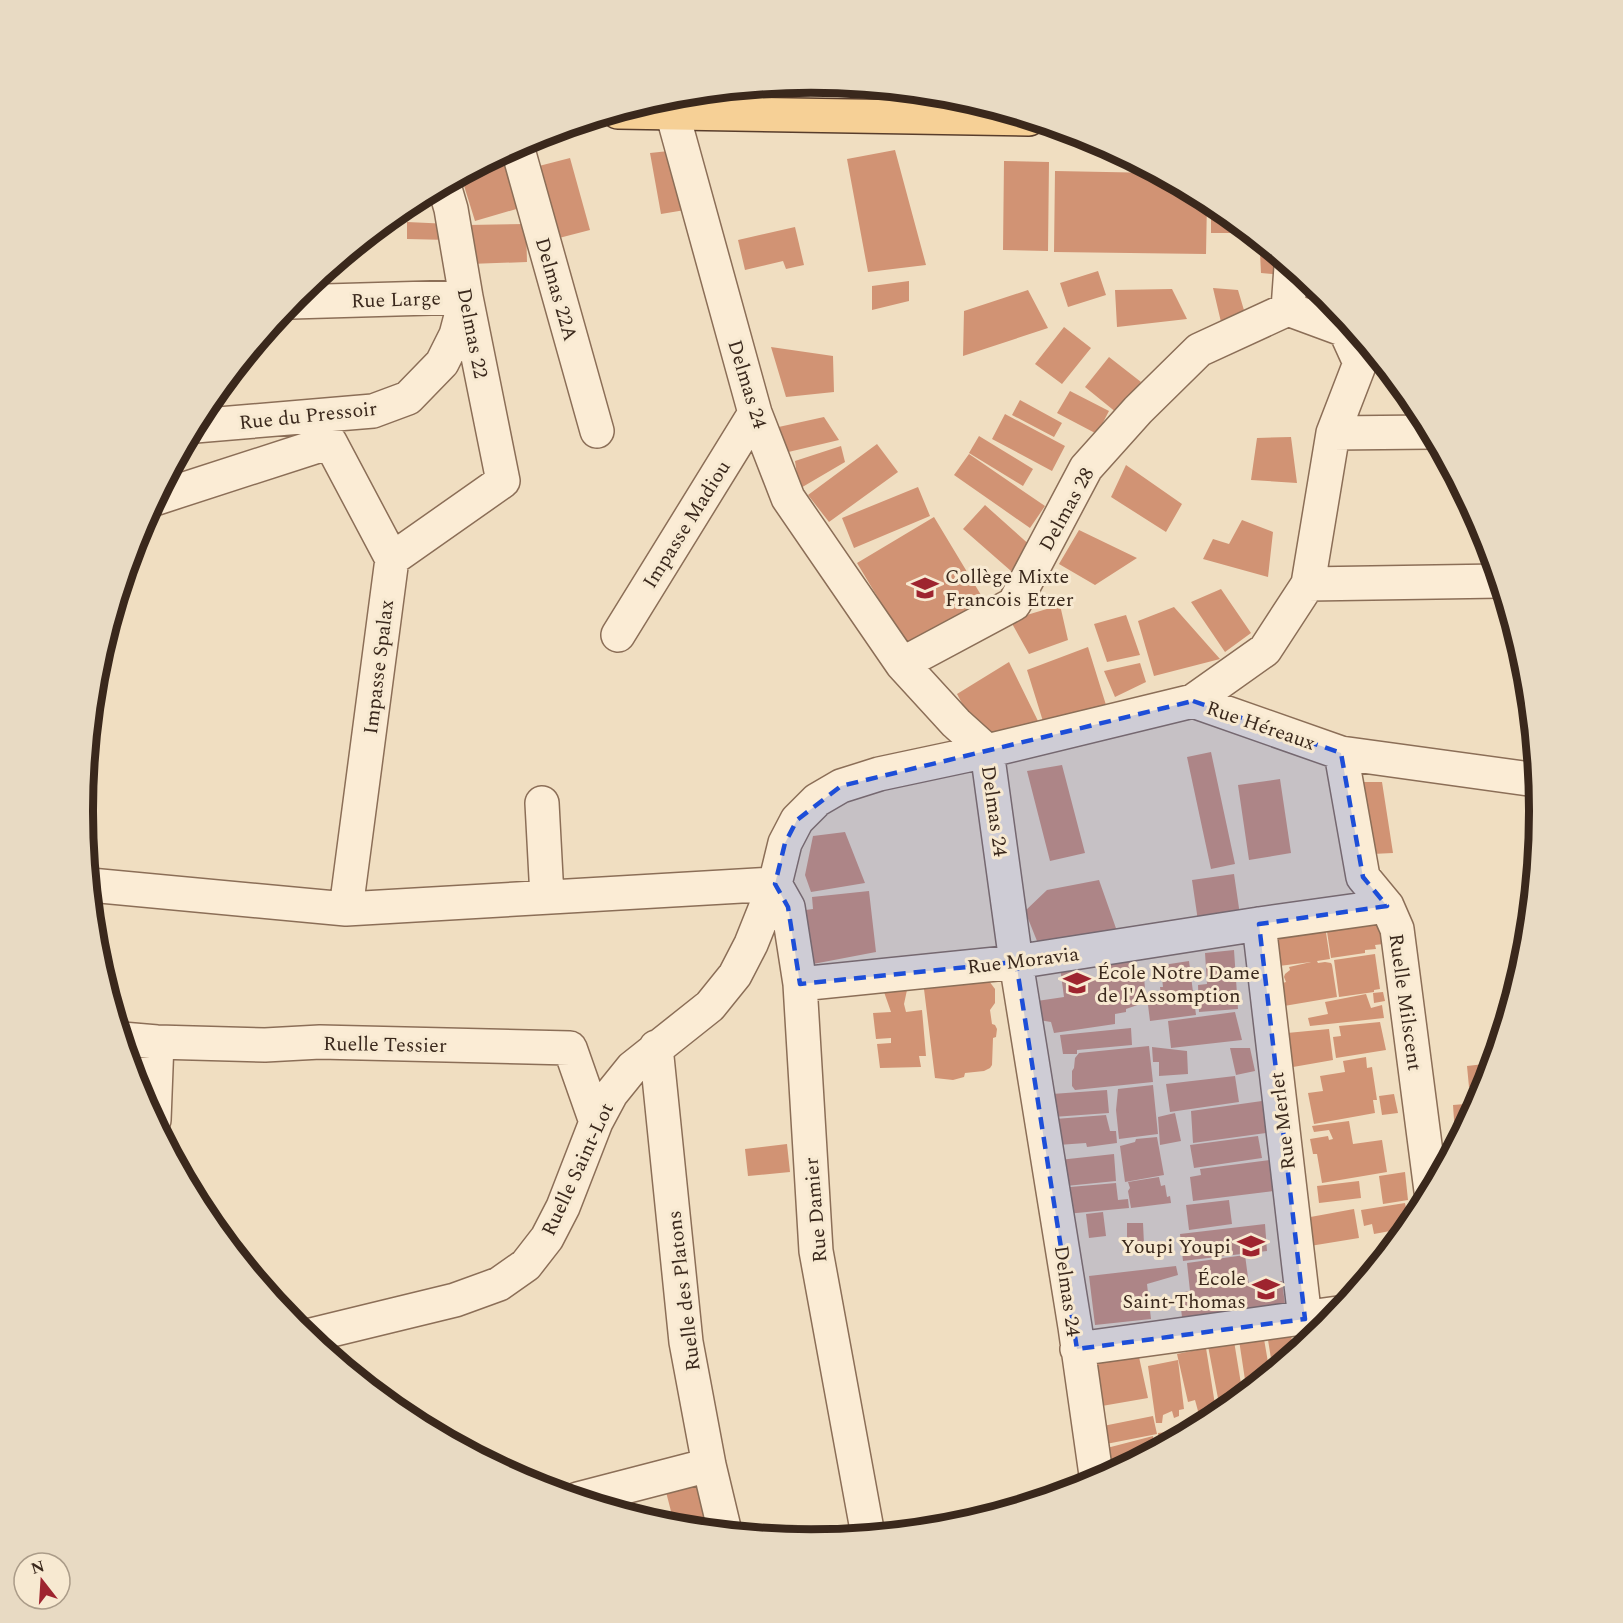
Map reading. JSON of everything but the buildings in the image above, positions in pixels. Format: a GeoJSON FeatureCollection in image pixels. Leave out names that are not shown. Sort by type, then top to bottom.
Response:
{"type":"FeatureCollection","features":[{"type":"Feature","properties":{"kind":"main road"},"geometry":{"type":"LineString","coordinates":[[648,112],[1002,118]]}},
{"type":"Feature","properties":{"kind":"street","name":"Delmas 24"},"geometry":{"type":"LineString","coordinates":[[672,112],[754,413],[788,498],[902,664],[956,723],[987,751],[1016,962],[1095,1471]]}},
{"type":"Feature","properties":{"kind":"street","name":"Delmas 22A"},"geometry":{"type":"LineString","coordinates":[[520,156],[597,431]]}},
{"type":"Feature","properties":{"kind":"street","name":"Delmas 22"},"geometry":{"type":"LineString","coordinates":[[392,559],[503,482],[446,193]]}},
{"type":"Feature","properties":{"kind":"street"},"geometry":{"type":"LineString","coordinates":[[1290,276],[1288,309],[1345,330]]}},
{"type":"Feature","properties":{"kind":"street","name":"Rue Large"},"geometry":{"type":"LineString","coordinates":[[305,302],[466,297]]}},
{"type":"Feature","properties":{"kind":"street","name":"Rue du Pressoir"},"geometry":{"type":"LineString","coordinates":[[206,425],[373,411],[408,398],[442,363],[456,335],[466,297]]}},
{"type":"Feature","properties":{"kind":"street","name":"Delmas 28"},"geometry":{"type":"LineString","coordinates":[[902,664],[1014,604],[1086,468],[1138,410],[1199,350],[1288,309]]}},
{"type":"Feature","properties":{"kind":"street"},"geometry":{"type":"LineString","coordinates":[[1193,701],[1265,650],[1308,584],[1333,433],[1360,363],[1345,331]]}},
{"type":"Feature","properties":{"kind":"street","name":"Impasse Madiou"},"geometry":{"type":"LineString","coordinates":[[618,635],[754,413]]}},
{"type":"Feature","properties":{"kind":"street"},"geometry":{"type":"LineString","coordinates":[[1333,433],[1422,432]]}},
{"type":"Feature","properties":{"kind":"street"},"geometry":{"type":"LineString","coordinates":[[167,495],[330,442],[392,559]]}},
{"type":"Feature","properties":{"kind":"street","name":"Impasse Spalax"},"geometry":{"type":"LineString","coordinates":[[346,909],[392,559]]}},
{"type":"Feature","properties":{"kind":"street"},"geometry":{"type":"LineString","coordinates":[[1308,584],[1492,581]]}},
{"type":"Feature","properties":{"kind":"street","name":"Rue Héreaux"},"geometry":{"type":"LineString","coordinates":[[987,751],[1193,701],[1341,753],[1529,779]]}},
{"type":"Feature","properties":{"kind":"street","name":"Ruelle Saint-Lot"},"geometry":{"type":"LineString","coordinates":[[318,1333],[455,1300],[499,1284],[526,1265],[546,1238],[563,1207],[596,1122],[611,1094],[632,1068],[710,1006],[735,975],[751,944],[775,884],[785,843],[797,820],[817,800],[841,786],[879,774],[987,751]]}},
{"type":"Feature","properties":{"kind":"street","name":"Ruelle Milscent"},"geometry":{"type":"LineString","coordinates":[[1341,753],[1363,877],[1386,906],[1397,929],[1429,1178]]}},
{"type":"Feature","properties":{"kind":"street"},"geometry":{"type":"LineString","coordinates":[[542,803],[547,897]]}},
{"type":"Feature","properties":{"kind":"street"},"geometry":{"type":"LineString","coordinates":[[97,886],[346,909],[775,884]]}},
{"type":"Feature","properties":{"kind":"street","name":"Rue Damier"},"geometry":{"type":"LineString","coordinates":[[775,884],[788,907],[800,984],[816,1251],[867,1527]]}},
{"type":"Feature","properties":{"kind":"street","name":"Rue Moravia"},"geometry":{"type":"LineString","coordinates":[[800,984],[1016,962],[1386,906]]}},
{"type":"Feature","properties":{"kind":"street","name":"Rue Merlet"},"geometry":{"type":"LineString","coordinates":[[1259,924],[1305,1319]]}},
{"type":"Feature","properties":{"kind":"street","name":"Ruelle Tessier"},"geometry":{"type":"LineString","coordinates":[[130,1040],[265,1045],[320,1042],[570,1048],[596,1122]]}},
{"type":"Feature","properties":{"kind":"street"},"geometry":{"type":"LineString","coordinates":[[155,1101],[157,1042]]}},
{"type":"Feature","properties":{"kind":"street","name":"Ruelle des Platons"},"geometry":{"type":"LineString","coordinates":[[656,1047],[686,1342],[709,1465],[723,1524]]}},
{"type":"Feature","properties":{"kind":"street"},"geometry":{"type":"LineString","coordinates":[[1077,1349],[1324,1316]]}},
{"type":"Feature","properties":{"kind":"street"},"geometry":{"type":"LineString","coordinates":[[592,1495],[709,1465]]}},
{"type":"Feature","properties":{"kind":"highlighted area"},"geometry":{"type":"Polygon","coordinates":[[[1193,701],[1341,753],[1363,877],[1387,906],[1259,924],[1305,1319],[1077,1349],[1016,962],[800,984],[788,907],[775,884],[785,843],[797,820],[841,786],[1193,701]]]}},
{"type":"Feature","properties":{"kind":"place","name":"Collège Mixte Francois Etzer"},"geometry":{"type":"Point","coordinates":[925,588]}},
{"type":"Feature","properties":{"kind":"place","name":"École Notre Dame de l'Assomption"},"geometry":{"type":"Point","coordinates":[1077,983]}},
{"type":"Feature","properties":{"kind":"place","name":"Youpi Youpi"},"geometry":{"type":"Point","coordinates":[1251,1246]}},
{"type":"Feature","properties":{"kind":"place","name":"École Saint-Thomas"},"geometry":{"type":"Point","coordinates":[1266,1289]}}]}
